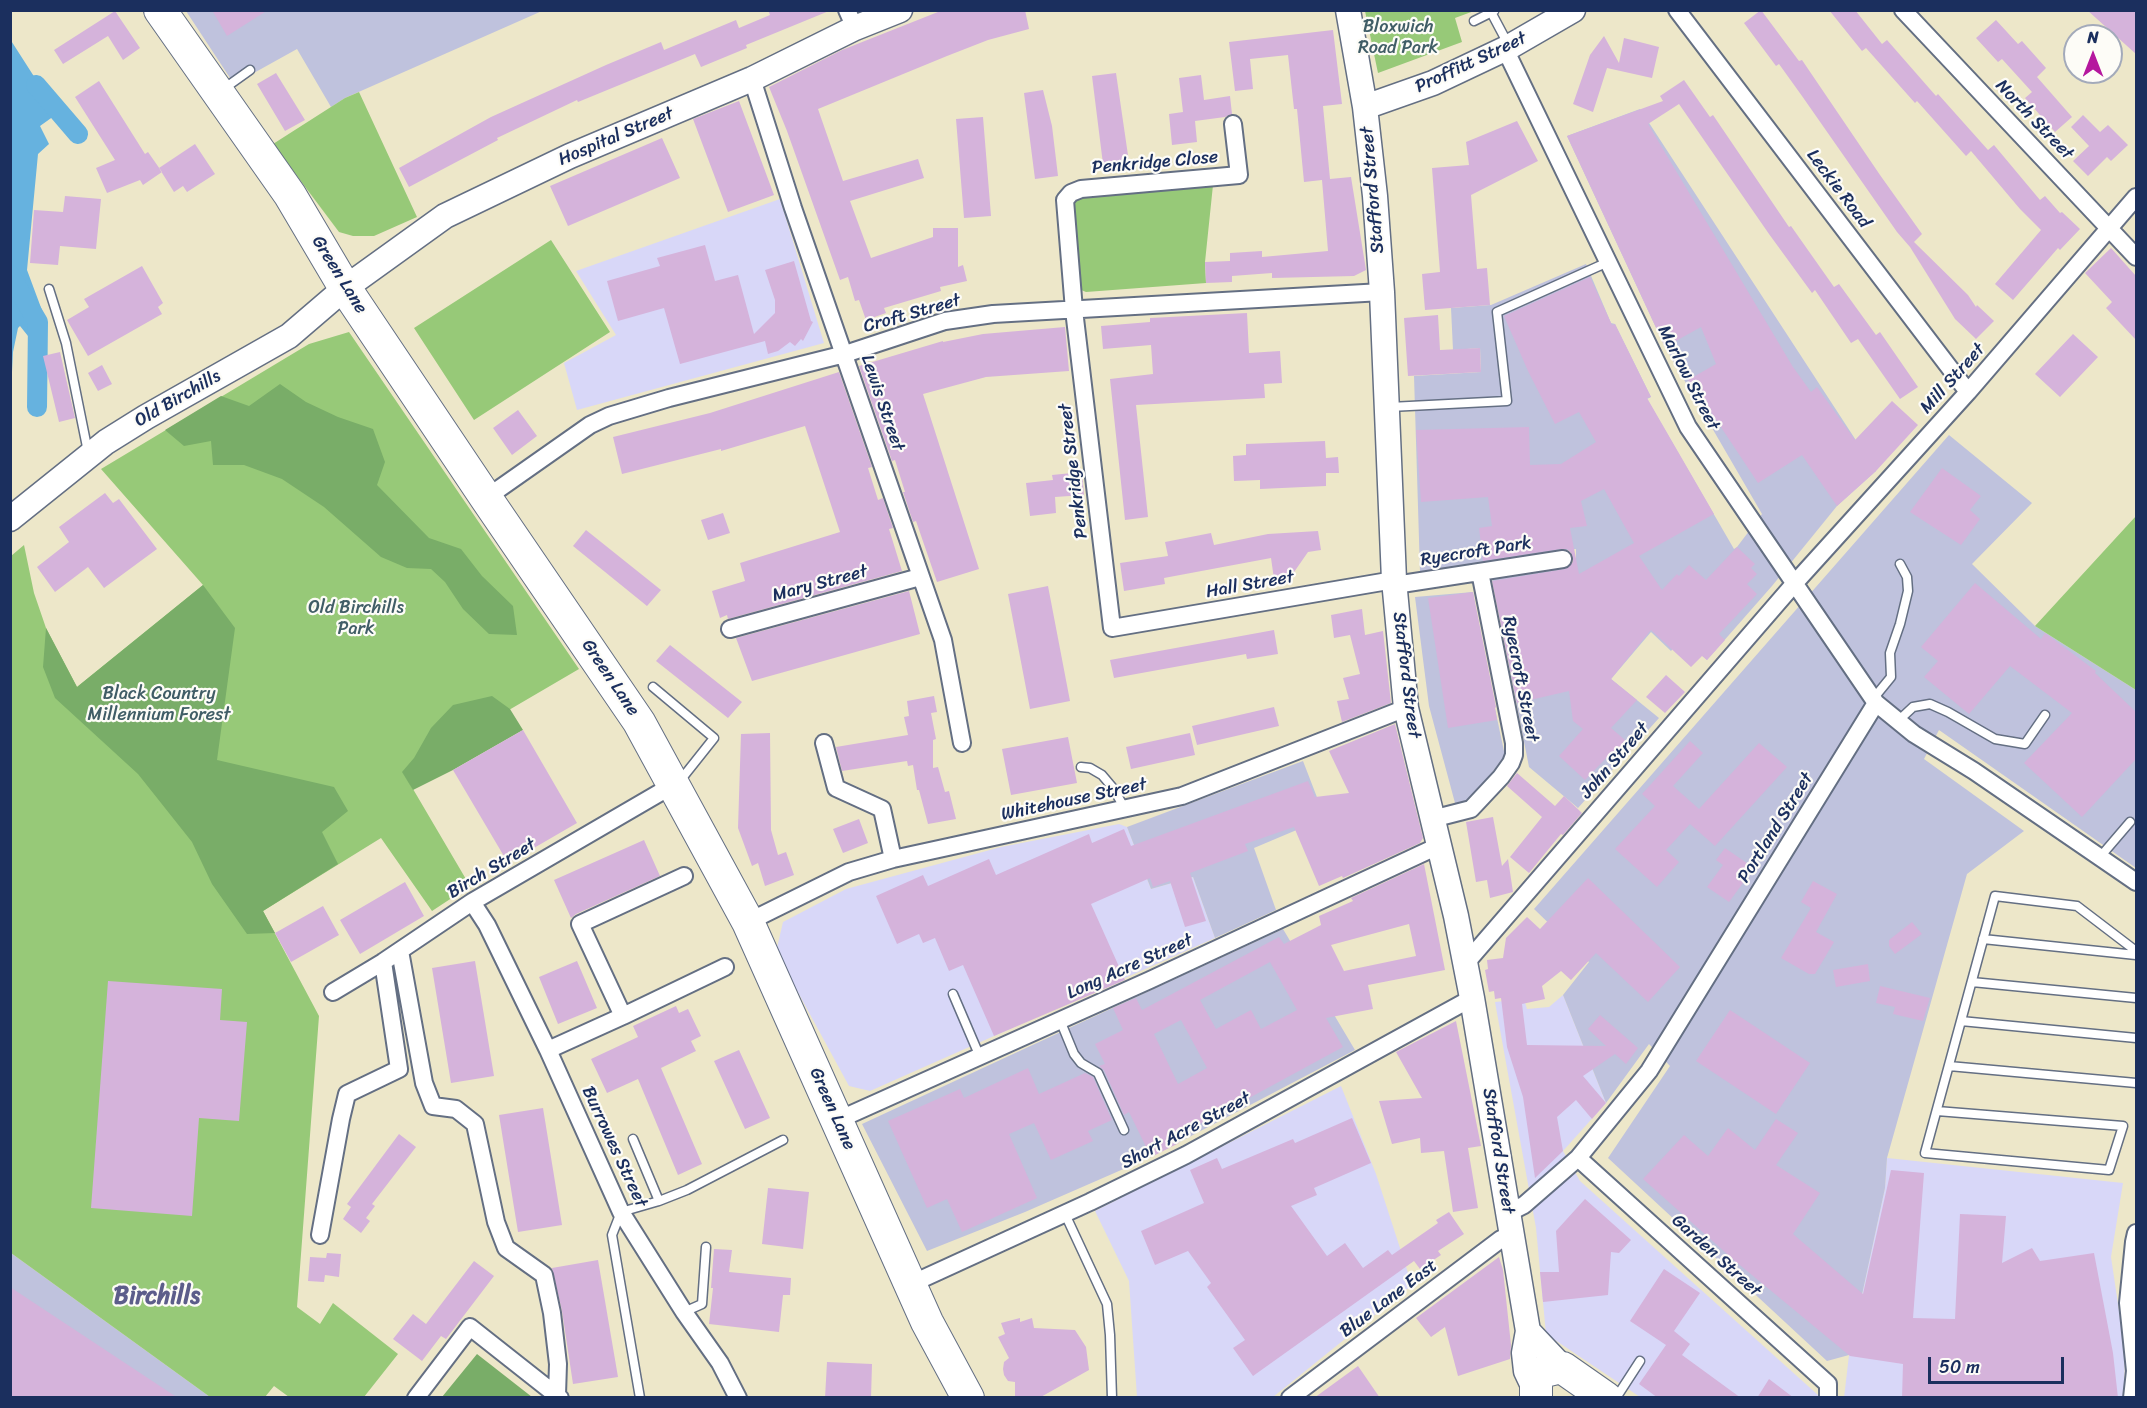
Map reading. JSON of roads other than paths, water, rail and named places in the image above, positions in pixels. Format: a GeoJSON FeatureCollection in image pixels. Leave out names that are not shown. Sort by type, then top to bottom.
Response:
{"type":"FeatureCollection","features":[{"type":"Feature","properties":{"kind":"highway","name":"Green Lane"},"geometry":{"type":"LineString","coordinates":[[160,10],[290,195],[345,288],[639,722],[748,922],[910,1284],[968,1398]]}},
{"type":"Feature","properties":{"kind":"highway"},"geometry":{"type":"LineString","coordinates":[[1543,1383],[1606,1398]]}},
{"type":"Feature","properties":{"kind":"main road","name":"Hospital Street"},"geometry":{"type":"LineString","coordinates":[[345,288],[445,216],[570,156],[752,79],[851,19],[900,10]]}},
{"type":"Feature","properties":{"kind":"main road","name":"Stafford Street"},"geometry":{"type":"LineString","coordinates":[[1348,10],[1365,107],[1375,196],[1382,292],[1394,582],[1406,708],[1466,963],[1528,1331],[1524,1353],[1526,1371],[1543,1383]]}},
{"type":"Feature","properties":{"kind":"main road","name":"Proffitt Street"},"geometry":{"type":"LineString","coordinates":[[1365,107],[1433,83],[1507,48],[1573,10]]}},
{"type":"Feature","properties":{"kind":"main road","name":"Old Birchills"},"geometry":{"type":"LineString","coordinates":[[12,517],[89,455],[146,417],[289,336],[345,288]]}},
{"type":"Feature","properties":{"kind":"main road"},"geometry":{"type":"LineString","coordinates":[[1528,1331],[1543,1383]]}},
{"type":"Feature","properties":{"kind":"street","name":"Leckie Road"},"geometry":{"type":"LineString","coordinates":[[1677,10],[1968,392]]}},
{"type":"Feature","properties":{"kind":"street","name":"North Street"},"geometry":{"type":"LineString","coordinates":[[1903,10],[2136,257]]}},
{"type":"Feature","properties":{"kind":"street","name":"Marlow Street"},"geometry":{"type":"LineString","coordinates":[[1507,48],[1688,426],[1875,701]]}},
{"type":"Feature","properties":{"kind":"street","name":"Lewis Street"},"geometry":{"type":"LineString","coordinates":[[752,79],[794,208],[943,640],[962,743]]}},
{"type":"Feature","properties":{"kind":"street","name":"Penkridge Close"},"geometry":{"type":"LineString","coordinates":[[1074,310],[1065,200],[1071,193],[1081,189],[1239,175],[1233,124]]}},
{"type":"Feature","properties":{"kind":"street","name":"Mill Street"},"geometry":{"type":"LineString","coordinates":[[1794,584],[1968,392],[2136,197]]}},
{"type":"Feature","properties":{"kind":"street","name":"Croft Street"},"geometry":{"type":"LineString","coordinates":[[486,498],[590,425],[609,416],[669,398],[845,354],[945,321],[993,314],[1382,292]]}},
{"type":"Feature","properties":{"kind":"street","name":"Penkridge Street"},"geometry":{"type":"LineString","coordinates":[[1074,310],[1112,628]]}},
{"type":"Feature","properties":{"kind":"street","name":"Ryecroft Park"},"geometry":{"type":"LineString","coordinates":[[1394,582],[1480,572],[1563,558]]}},
{"type":"Feature","properties":{"kind":"street","name":"Ryecroft Street"},"geometry":{"type":"LineString","coordinates":[[1432,819],[1471,809],[1501,777],[1511,764],[1514,755],[1514,743],[1480,572]]}},
{"type":"Feature","properties":{"kind":"street","name":"Mary Street"},"geometry":{"type":"LineString","coordinates":[[730,629],[920,577]]}},
{"type":"Feature","properties":{"kind":"street","name":"Hall Street"},"geometry":{"type":"LineString","coordinates":[[1112,628],[1394,582]]}},
{"type":"Feature","properties":{"kind":"street","name":"John Street"},"geometry":{"type":"LineString","coordinates":[[1466,963],[1794,584]]}},
{"type":"Feature","properties":{"kind":"street"},"geometry":{"type":"LineString","coordinates":[[1875,701],[1914,734],[1974,771],[2136,882]]}},
{"type":"Feature","properties":{"kind":"street","name":"Portland Street"},"geometry":{"type":"LineString","coordinates":[[1510,1224],[1524,1205],[1578,1158],[1649,1071],[1875,701]]}},
{"type":"Feature","properties":{"kind":"street","name":"Whitehouse Street"},"geometry":{"type":"LineString","coordinates":[[748,922],[849,872],[893,860],[1182,796],[1406,708]]}},
{"type":"Feature","properties":{"kind":"street"},"geometry":{"type":"LineString","coordinates":[[824,743],[836,788],[882,809],[893,860]]}},
{"type":"Feature","properties":{"kind":"street","name":"Birch Street"},"geometry":{"type":"LineString","coordinates":[[333,992],[400,951],[472,902],[674,786]]}},
{"type":"Feature","properties":{"kind":"street","name":"Long Acre Street"},"geometry":{"type":"LineString","coordinates":[[838,1120],[1438,846]]}},
{"type":"Feature","properties":{"kind":"street"},"geometry":{"type":"LineString","coordinates":[[623,1016],[580,924],[684,876]]}},
{"type":"Feature","properties":{"kind":"street","name":"Burrowes Street"},"geometry":{"type":"LineString","coordinates":[[472,902],[487,925],[548,1050],[621,1212],[684,1312],[720,1363],[738,1398]]}},
{"type":"Feature","properties":{"kind":"street"},"geometry":{"type":"LineString","coordinates":[[400,951],[424,1083],[433,1106],[456,1109],[475,1124],[496,1222],[506,1248],[544,1275],[552,1313],[559,1370],[558,1396]]}},
{"type":"Feature","properties":{"kind":"street"},"geometry":{"type":"LineString","coordinates":[[320,1235],[347,1094],[399,1069],[383,962]]}},
{"type":"Feature","properties":{"kind":"street"},"geometry":{"type":"LineString","coordinates":[[548,1050],[725,967]]}},
{"type":"Feature","properties":{"kind":"street","name":"Short Acre Street"},"geometry":{"type":"LineString","coordinates":[[910,1284],[1065,1214],[1186,1155],[1472,998]]}},
{"type":"Feature","properties":{"kind":"street","name":"Garden Street"},"geometry":{"type":"LineString","coordinates":[[1578,1158],[1828,1391]]}},
{"type":"Feature","properties":{"kind":"street","name":"Blue Lane East"},"geometry":{"type":"LineString","coordinates":[[1290,1398],[1501,1239],[1510,1224]]}},
{"type":"Feature","properties":{"kind":"street"},"geometry":{"type":"LineString","coordinates":[[2134,1387],[2135,1371],[2128,1303],[2136,1233]]}},
{"type":"Feature","properties":{"kind":"street"},"geometry":{"type":"LineString","coordinates":[[416,1398],[470,1327],[558,1396]]}},
{"type":"Feature","properties":{"kind":"lane"},"geometry":{"type":"LineString","coordinates":[[1473,21],[1493,11],[1507,48]]}},
{"type":"Feature","properties":{"kind":"lane"},"geometry":{"type":"LineString","coordinates":[[219,92],[250,70]]}},
{"type":"Feature","properties":{"kind":"lane"},"geometry":{"type":"LineString","coordinates":[[1386,407],[1507,401],[1497,312],[1608,262]]}},
{"type":"Feature","properties":{"kind":"lane"},"geometry":{"type":"LineString","coordinates":[[49,289],[66,343],[89,455]]}},
{"type":"Feature","properties":{"kind":"lane"},"geometry":{"type":"LineString","coordinates":[[1875,701],[1891,677],[1890,653],[1908,591],[1907,577],[1900,564]]}},
{"type":"Feature","properties":{"kind":"lane"},"geometry":{"type":"LineString","coordinates":[[653,687],[714,738],[674,786]]}},
{"type":"Feature","properties":{"kind":"lane"},"geometry":{"type":"LineString","coordinates":[[1898,721],[1914,706],[1930,704],[1995,739],[2025,744],[2045,715]]}},
{"type":"Feature","properties":{"kind":"lane"},"geometry":{"type":"LineString","coordinates":[[1081,767],[1090,768],[1102,775],[1126,809]]}},
{"type":"Feature","properties":{"kind":"lane"},"geometry":{"type":"LineString","coordinates":[[2100,857],[2130,822]]}},
{"type":"Feature","properties":{"kind":"lane"},"geometry":{"type":"LineString","coordinates":[[1937,1111],[2123,1126],[2109,1170],[1925,1153],[1995,896],[2077,906],[2136,953]]}},
{"type":"Feature","properties":{"kind":"lane"},"geometry":{"type":"LineString","coordinates":[[1983,939],[2136,953]]}},
{"type":"Feature","properties":{"kind":"lane"},"geometry":{"type":"LineString","coordinates":[[1972,982],[2136,998]]}},
{"type":"Feature","properties":{"kind":"lane"},"geometry":{"type":"LineString","coordinates":[[953,994],[980,1057]]}},
{"type":"Feature","properties":{"kind":"lane"},"geometry":{"type":"LineString","coordinates":[[1060,1020],[1074,1054],[1081,1063],[1098,1073],[1124,1130]]}},
{"type":"Feature","properties":{"kind":"lane"},"geometry":{"type":"LineString","coordinates":[[1961,1021],[2136,1038]]}},
{"type":"Feature","properties":{"kind":"lane"},"geometry":{"type":"LineString","coordinates":[[1949,1066],[2136,1083]]}},
{"type":"Feature","properties":{"kind":"lane"},"geometry":{"type":"LineString","coordinates":[[633,1139],[659,1201]]}},
{"type":"Feature","properties":{"kind":"lane"},"geometry":{"type":"LineString","coordinates":[[640,1398],[612,1235],[621,1212],[687,1190],[783,1140]]}},
{"type":"Feature","properties":{"kind":"lane"},"geometry":{"type":"LineString","coordinates":[[1065,1214],[1107,1304],[1113,1398]]}},
{"type":"Feature","properties":{"kind":"lane"},"geometry":{"type":"LineString","coordinates":[[684,1312],[702,1304],[706,1247]]}},
{"type":"Feature","properties":{"kind":"lane"},"geometry":{"type":"LineString","coordinates":[[1616,1398],[1640,1361]]}},
{"type":"Feature","properties":{"kind":"water"},"geometry":{"type":"Polygon","coordinates":[[[10,39],[51,103],[78,134],[60,116],[54,116],[40,126],[49,144],[38,154],[27,270],[43,313],[44,333],[41,341],[32,341],[20,326],[18,328],[13,352],[11,392],[10,39]]]}},
{"type":"Feature","properties":{"kind":"waterway"},"geometry":{"type":"LineString","coordinates":[[36,85],[78,134]]}},
{"type":"Feature","properties":{"kind":"waterway"},"geometry":{"type":"LineString","coordinates":[[10,275],[38,322],[37,407]]}},
{"type":"Feature","properties":{"kind":"district","name":"Birchills"},"geometry":{"type":"Point","coordinates":[157,1297]}},
{"type":"Feature","properties":{"kind":"park label","name":"Bloxwich Road Park"},"geometry":{"type":"Point","coordinates":[1398,37]}},
{"type":"Feature","properties":{"kind":"park label","name":"Old Birchills Park"},"geometry":{"type":"Point","coordinates":[356,618]}},
{"type":"Feature","properties":{"kind":"park label","name":"Black Country Millennium Forest"},"geometry":{"type":"Point","coordinates":[159,704]}}]}
